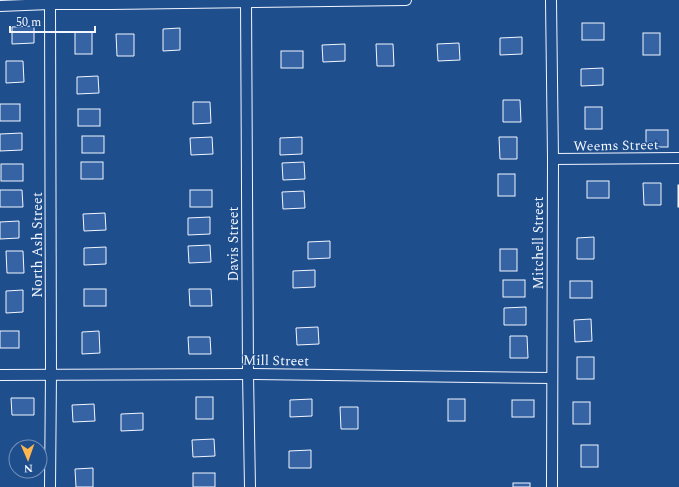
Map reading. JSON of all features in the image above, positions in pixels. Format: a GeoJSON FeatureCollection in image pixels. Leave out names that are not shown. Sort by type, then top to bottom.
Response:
{"type":"FeatureCollection","features":[{"type":"Feature","properties":{"kind":"street"},"geometry":{"type":"LineString","coordinates":[[0,6],[246,1],[406,0]]}},
{"type":"Feature","properties":{"kind":"street","name":"Mitchell Street"},"geometry":{"type":"LineString","coordinates":[[550,0],[553,159],[552,487]]}},
{"type":"Feature","properties":{"kind":"street","name":"Davis Street"},"geometry":{"type":"LineString","coordinates":[[246,1],[250,487]]}},
{"type":"Feature","properties":{"kind":"street","name":"North Ash Street"},"geometry":{"type":"LineString","coordinates":[[50,4],[50,487]]}},
{"type":"Feature","properties":{"kind":"street","name":"Weems Street"},"geometry":{"type":"LineString","coordinates":[[553,159],[679,158]]}},
{"type":"Feature","properties":{"kind":"street","name":"Mill Street"},"geometry":{"type":"LineString","coordinates":[[0,375],[248,374],[552,378]]}},
{"type":"Feature","properties":{"kind":"building"},"geometry":{"type":"Polygon","coordinates":[[[582,23],[604,23],[604,40],[582,40],[582,23]]]}},
{"type":"Feature","properties":{"kind":"building"},"geometry":{"type":"Polygon","coordinates":[[[34,26],[34,43],[12,44],[12,27],[34,26]]]}},
{"type":"Feature","properties":{"kind":"building"},"geometry":{"type":"Polygon","coordinates":[[[180,28],[180,50],[163,51],[163,29],[180,28]]]}},
{"type":"Feature","properties":{"kind":"building"},"geometry":{"type":"Polygon","coordinates":[[[75,32],[92,32],[92,54],[75,54],[75,32]]]}},
{"type":"Feature","properties":{"kind":"building"},"geometry":{"type":"Polygon","coordinates":[[[643,33],[660,33],[660,55],[643,55],[643,33]]]}},
{"type":"Feature","properties":{"kind":"building"},"geometry":{"type":"Polygon","coordinates":[[[116,34],[134,34],[134,56],[117,56],[116,34]]]}},
{"type":"Feature","properties":{"kind":"building"},"geometry":{"type":"Polygon","coordinates":[[[522,37],[522,54],[500,55],[500,38],[522,37]]]}},
{"type":"Feature","properties":{"kind":"building"},"geometry":{"type":"Polygon","coordinates":[[[459,43],[460,60],[438,61],[437,44],[459,43]]]}},
{"type":"Feature","properties":{"kind":"building"},"geometry":{"type":"Polygon","coordinates":[[[345,44],[345,61],[323,62],[322,45],[345,44]]]}},
{"type":"Feature","properties":{"kind":"building"},"geometry":{"type":"Polygon","coordinates":[[[376,44],[393,44],[394,66],[377,66],[376,44]]]}},
{"type":"Feature","properties":{"kind":"building"},"geometry":{"type":"Polygon","coordinates":[[[281,51],[303,51],[303,68],[281,68],[281,51]]]}},
{"type":"Feature","properties":{"kind":"building"},"geometry":{"type":"Polygon","coordinates":[[[6,61],[23,61],[24,82],[6,83],[6,61]]]}},
{"type":"Feature","properties":{"kind":"building"},"geometry":{"type":"Polygon","coordinates":[[[603,68],[603,85],[581,86],[581,69],[603,68]]]}},
{"type":"Feature","properties":{"kind":"building"},"geometry":{"type":"Polygon","coordinates":[[[98,76],[99,93],[77,94],[77,77],[98,76]]]}},
{"type":"Feature","properties":{"kind":"building"},"geometry":{"type":"Polygon","coordinates":[[[503,100],[520,100],[521,122],[503,122],[503,100]]]}},
{"type":"Feature","properties":{"kind":"building"},"geometry":{"type":"Polygon","coordinates":[[[193,102],[210,102],[211,123],[193,124],[193,102]]]}},
{"type":"Feature","properties":{"kind":"building"},"geometry":{"type":"Polygon","coordinates":[[[0,104],[20,104],[20,121],[0,121],[0,104]]]}},
{"type":"Feature","properties":{"kind":"building"},"geometry":{"type":"Polygon","coordinates":[[[585,107],[602,107],[602,129],[585,129],[585,107]]]}},
{"type":"Feature","properties":{"kind":"building"},"geometry":{"type":"Polygon","coordinates":[[[78,109],[100,109],[100,126],[78,126],[78,109]]]}},
{"type":"Feature","properties":{"kind":"building"},"geometry":{"type":"Polygon","coordinates":[[[646,130],[668,130],[668,147],[646,147],[646,130]]]}},
{"type":"Feature","properties":{"kind":"building"},"geometry":{"type":"Polygon","coordinates":[[[22,133],[22,150],[0,151],[0,134],[22,133]]]}},
{"type":"Feature","properties":{"kind":"building"},"geometry":{"type":"Polygon","coordinates":[[[82,136],[104,136],[104,153],[82,153],[82,136]]]}},
{"type":"Feature","properties":{"kind":"building"},"geometry":{"type":"Polygon","coordinates":[[[212,137],[213,154],[191,155],[190,138],[212,137]]]}},
{"type":"Feature","properties":{"kind":"building"},"geometry":{"type":"Polygon","coordinates":[[[302,137],[302,154],[280,155],[280,138],[302,137]]]}},
{"type":"Feature","properties":{"kind":"building"},"geometry":{"type":"Polygon","coordinates":[[[499,137],[517,137],[517,159],[500,159],[499,137]]]}},
{"type":"Feature","properties":{"kind":"building"},"geometry":{"type":"Polygon","coordinates":[[[81,162],[103,162],[103,179],[81,179],[81,162]]]}},
{"type":"Feature","properties":{"kind":"building"},"geometry":{"type":"Polygon","coordinates":[[[304,162],[305,179],[283,180],[282,163],[304,162]]]}},
{"type":"Feature","properties":{"kind":"building"},"geometry":{"type":"Polygon","coordinates":[[[1,164],[23,164],[23,181],[1,181],[1,164]]]}},
{"type":"Feature","properties":{"kind":"building"},"geometry":{"type":"Polygon","coordinates":[[[498,174],[515,174],[515,196],[498,196],[498,174]]]}},
{"type":"Feature","properties":{"kind":"building"},"geometry":{"type":"Polygon","coordinates":[[[587,181],[609,181],[609,198],[587,198],[587,181]]]}},
{"type":"Feature","properties":{"kind":"building"},"geometry":{"type":"Polygon","coordinates":[[[643,183],[661,183],[661,205],[644,205],[643,183]]]}},
{"type":"Feature","properties":{"kind":"building"},"geometry":{"type":"Polygon","coordinates":[[[679,185],[679,207],[678,207],[679,185]]]}},
{"type":"Feature","properties":{"kind":"building"},"geometry":{"type":"Polygon","coordinates":[[[0,190],[22,190],[23,207],[0,207],[0,190]]]}},
{"type":"Feature","properties":{"kind":"building"},"geometry":{"type":"Polygon","coordinates":[[[190,190],[212,190],[212,207],[190,207],[190,190]]]}},
{"type":"Feature","properties":{"kind":"building"},"geometry":{"type":"Polygon","coordinates":[[[304,191],[305,208],[283,209],[282,192],[304,191]]]}},
{"type":"Feature","properties":{"kind":"building"},"geometry":{"type":"Polygon","coordinates":[[[105,213],[106,230],[84,231],[83,214],[105,213]]]}},
{"type":"Feature","properties":{"kind":"building"},"geometry":{"type":"Polygon","coordinates":[[[210,217],[210,234],[188,235],[188,218],[210,217]]]}},
{"type":"Feature","properties":{"kind":"building"},"geometry":{"type":"Polygon","coordinates":[[[19,221],[19,238],[0,239],[0,222],[19,221]]]}},
{"type":"Feature","properties":{"kind":"building"},"geometry":{"type":"Polygon","coordinates":[[[594,237],[594,259],[577,259],[577,238],[594,237]]]}},
{"type":"Feature","properties":{"kind":"building"},"geometry":{"type":"Polygon","coordinates":[[[330,241],[330,258],[308,259],[308,242],[330,241]]]}},
{"type":"Feature","properties":{"kind":"building"},"geometry":{"type":"Polygon","coordinates":[[[210,245],[211,262],[189,263],[188,246],[210,245]]]}},
{"type":"Feature","properties":{"kind":"building"},"geometry":{"type":"Polygon","coordinates":[[[106,247],[106,264],[84,265],[84,248],[106,247]]]}},
{"type":"Feature","properties":{"kind":"building"},"geometry":{"type":"Polygon","coordinates":[[[500,249],[517,249],[517,271],[500,271],[500,249]]]}},
{"type":"Feature","properties":{"kind":"building"},"geometry":{"type":"Polygon","coordinates":[[[6,251],[23,251],[24,273],[7,273],[6,251]]]}},
{"type":"Feature","properties":{"kind":"building"},"geometry":{"type":"Polygon","coordinates":[[[315,270],[315,287],[293,288],[293,271],[315,270]]]}},
{"type":"Feature","properties":{"kind":"building"},"geometry":{"type":"Polygon","coordinates":[[[503,280],[525,280],[525,297],[503,297],[503,280]]]}},
{"type":"Feature","properties":{"kind":"building"},"geometry":{"type":"Polygon","coordinates":[[[570,281],[592,281],[592,298],[570,298],[570,281]]]}},
{"type":"Feature","properties":{"kind":"building"},"geometry":{"type":"Polygon","coordinates":[[[84,289],[106,289],[106,306],[84,306],[84,289]]]}},
{"type":"Feature","properties":{"kind":"building"},"geometry":{"type":"Polygon","coordinates":[[[189,289],[211,289],[212,306],[190,306],[189,289]]]}},
{"type":"Feature","properties":{"kind":"building"},"geometry":{"type":"Polygon","coordinates":[[[23,290],[23,312],[6,313],[6,291],[23,290]]]}},
{"type":"Feature","properties":{"kind":"building"},"geometry":{"type":"Polygon","coordinates":[[[526,307],[526,325],[504,325],[504,308],[526,307]]]}},
{"type":"Feature","properties":{"kind":"building"},"geometry":{"type":"Polygon","coordinates":[[[591,319],[592,341],[575,342],[574,320],[591,319]]]}},
{"type":"Feature","properties":{"kind":"building"},"geometry":{"type":"Polygon","coordinates":[[[318,327],[319,344],[297,345],[296,328],[318,327]]]}},
{"type":"Feature","properties":{"kind":"building"},"geometry":{"type":"Polygon","coordinates":[[[0,331],[19,331],[19,348],[0,348],[0,331]]]}},
{"type":"Feature","properties":{"kind":"building"},"geometry":{"type":"Polygon","coordinates":[[[99,331],[100,353],[82,354],[82,332],[99,331]]]}},
{"type":"Feature","properties":{"kind":"building"},"geometry":{"type":"Polygon","coordinates":[[[510,336],[527,336],[528,358],[510,358],[510,336]]]}},
{"type":"Feature","properties":{"kind":"building"},"geometry":{"type":"Polygon","coordinates":[[[188,337],[210,337],[211,354],[189,354],[188,337]]]}},
{"type":"Feature","properties":{"kind":"building"},"geometry":{"type":"Polygon","coordinates":[[[577,357],[594,357],[594,379],[577,379],[577,357]]]}},
{"type":"Feature","properties":{"kind":"building"},"geometry":{"type":"Polygon","coordinates":[[[196,397],[213,397],[213,419],[196,419],[196,397]]]}},
{"type":"Feature","properties":{"kind":"building"},"geometry":{"type":"Polygon","coordinates":[[[11,398],[34,398],[34,415],[12,415],[11,398]]]}},
{"type":"Feature","properties":{"kind":"building"},"geometry":{"type":"Polygon","coordinates":[[[312,399],[312,416],[290,417],[290,400],[312,399]]]}},
{"type":"Feature","properties":{"kind":"building"},"geometry":{"type":"Polygon","coordinates":[[[448,399],[465,399],[465,421],[448,421],[448,399]]]}},
{"type":"Feature","properties":{"kind":"building"},"geometry":{"type":"Polygon","coordinates":[[[512,400],[534,400],[534,417],[512,417],[512,400]]]}},
{"type":"Feature","properties":{"kind":"building"},"geometry":{"type":"Polygon","coordinates":[[[573,402],[590,402],[590,424],[573,424],[573,402]]]}},
{"type":"Feature","properties":{"kind":"building"},"geometry":{"type":"Polygon","coordinates":[[[94,404],[95,421],[73,422],[72,405],[94,404]]]}},
{"type":"Feature","properties":{"kind":"building"},"geometry":{"type":"Polygon","coordinates":[[[340,407],[358,407],[358,429],[341,429],[340,407]]]}},
{"type":"Feature","properties":{"kind":"building"},"geometry":{"type":"Polygon","coordinates":[[[143,413],[143,430],[121,431],[121,414],[143,413]]]}},
{"type":"Feature","properties":{"kind":"building"},"geometry":{"type":"Polygon","coordinates":[[[214,439],[215,456],[193,457],[192,440],[214,439]]]}},
{"type":"Feature","properties":{"kind":"building"},"geometry":{"type":"Polygon","coordinates":[[[581,445],[598,445],[598,467],[581,467],[581,445]]]}},
{"type":"Feature","properties":{"kind":"building"},"geometry":{"type":"Polygon","coordinates":[[[311,450],[311,468],[289,468],[289,451],[311,450]]]}},
{"type":"Feature","properties":{"kind":"building"},"geometry":{"type":"Polygon","coordinates":[[[93,468],[93,487],[76,487],[75,469],[93,468]]]}},
{"type":"Feature","properties":{"kind":"building"},"geometry":{"type":"Polygon","coordinates":[[[193,473],[215,473],[215,487],[193,487],[193,473]]]}},
{"type":"Feature","properties":{"kind":"building"},"geometry":{"type":"Polygon","coordinates":[[[513,483],[530,483],[530,487],[513,487],[513,483]]]}}]}
